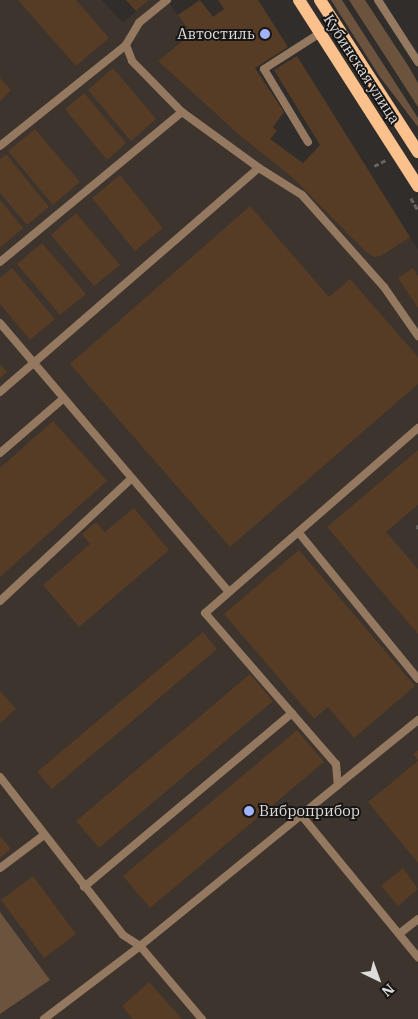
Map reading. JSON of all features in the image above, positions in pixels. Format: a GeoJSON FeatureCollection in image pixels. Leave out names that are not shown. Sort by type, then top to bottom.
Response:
{"type":"FeatureCollection","features":[{"type":"Feature","properties":{"kind":"main road","name":"Кубинская улица"},"geometry":{"type":"LineString","coordinates":[[299,0],[393,159],[418,186]]}},
{"type":"Feature","properties":{"kind":"main road","name":"Кубинская улица"},"geometry":{"type":"LineString","coordinates":[[320,0],[416,148]]}},
{"type":"Feature","properties":{"kind":"lane"},"geometry":{"type":"LineString","coordinates":[[0,146],[126,45],[139,23],[167,0]]}},
{"type":"Feature","properties":{"kind":"lane"},"geometry":{"type":"LineString","coordinates":[[378,0],[418,62]]}},
{"type":"Feature","properties":{"kind":"lane"},"geometry":{"type":"LineString","coordinates":[[308,142],[264,69],[320,33]]}},
{"type":"Feature","properties":{"kind":"lane"},"geometry":{"type":"LineString","coordinates":[[126,45],[132,61],[182,112],[259,168],[302,195],[384,287],[418,336]]}},
{"type":"Feature","properties":{"kind":"lane"},"geometry":{"type":"LineString","coordinates":[[0,262],[182,112]]}},
{"type":"Feature","properties":{"kind":"lane"},"geometry":{"type":"LineString","coordinates":[[0,392],[259,168]]}},
{"type":"Feature","properties":{"kind":"lane"},"geometry":{"type":"LineString","coordinates":[[0,323],[229,592]]}},
{"type":"Feature","properties":{"kind":"lane"},"geometry":{"type":"LineString","coordinates":[[0,453],[64,398]]}},
{"type":"Feature","properties":{"kind":"lane"},"geometry":{"type":"LineString","coordinates":[[338,785],[336,764],[205,613],[418,428]]}},
{"type":"Feature","properties":{"kind":"lane"},"geometry":{"type":"LineString","coordinates":[[0,601],[132,478]]}},
{"type":"Feature","properties":{"kind":"lane"},"geometry":{"type":"LineString","coordinates":[[299,533],[418,679]]}},
{"type":"Feature","properties":{"kind":"lane"},"geometry":{"type":"LineString","coordinates":[[84,886],[292,713]]}},
{"type":"Feature","properties":{"kind":"lane"},"geometry":{"type":"LineString","coordinates":[[44,1019],[140,946],[418,720]]}},
{"type":"Feature","properties":{"kind":"lane"},"geometry":{"type":"LineString","coordinates":[[0,777],[123,935],[140,946],[202,1019]]}},
{"type":"Feature","properties":{"kind":"lane"},"geometry":{"type":"LineString","coordinates":[[302,816],[418,957]]}},
{"type":"Feature","properties":{"kind":"lane"},"geometry":{"type":"LineString","coordinates":[[0,868],[44,835]]}},
{"type":"Feature","properties":{"kind":"lane"},"geometry":{"type":"LineString","coordinates":[[399,934],[418,918]]}},
{"type":"Feature","properties":{"kind":"path"},"geometry":{"type":"LineString","coordinates":[[374,166],[393,159]]}},
{"type":"Feature","properties":{"kind":"shaded area"},"geometry":{"type":"Polygon","coordinates":[[[0,0],[102,0],[123,23],[149,0],[167,0],[191,34],[158,61],[238,134],[294,179],[410,237],[418,249],[418,1019],[0,1019],[0,0]]]}},
{"type":"Feature","properties":{"kind":"shaded area"},"geometry":{"type":"Polygon","coordinates":[[[331,0],[342,0],[418,118],[418,127],[380,77],[331,0]]]}},
{"type":"Feature","properties":{"kind":"shaded area"},"geometry":{"type":"Polygon","coordinates":[[[349,0],[365,0],[409,67],[418,83],[418,107],[349,0]]]}},
{"type":"Feature","properties":{"kind":"shaded area"},"geometry":{"type":"Polygon","coordinates":[[[0,912],[50,980],[0,1014],[0,912]]]}},
{"type":"Feature","properties":{"kind":"building"},"geometry":{"type":"Polygon","coordinates":[[[18,0],[76,0],[109,38],[76,66],[18,0]]]}},
{"type":"Feature","properties":{"kind":"building"},"geometry":{"type":"Polygon","coordinates":[[[126,0],[149,0],[136,11],[126,0]]]}},
{"type":"Feature","properties":{"kind":"building"},"geometry":{"type":"Polygon","coordinates":[[[200,0],[213,17],[224,9],[218,0],[258,0],[288,47],[255,68],[284,112],[273,127],[277,131],[270,139],[303,163],[320,145],[274,70],[297,56],[410,237],[381,256],[374,257],[366,252],[294,179],[238,134],[158,61],[191,34],[178,15],[200,0]]]}},
{"type":"Feature","properties":{"kind":"building"},"geometry":{"type":"Polygon","coordinates":[[[113,68],[156,119],[131,141],[88,90],[113,68]]]}},
{"type":"Feature","properties":{"kind":"building"},"geometry":{"type":"Polygon","coordinates":[[[0,78],[11,90],[0,101],[0,78]]]}},
{"type":"Feature","properties":{"kind":"building"},"geometry":{"type":"Polygon","coordinates":[[[84,93],[126,143],[107,160],[65,109],[84,93]]]}},
{"type":"Feature","properties":{"kind":"building"},"geometry":{"type":"Polygon","coordinates":[[[35,129],[80,182],[53,205],[8,151],[35,129]]]}},
{"type":"Feature","properties":{"kind":"building"},"geometry":{"type":"Polygon","coordinates":[[[6,154],[49,207],[27,225],[0,193],[0,159],[6,154]]]}},
{"type":"Feature","properties":{"kind":"building"},"geometry":{"type":"Polygon","coordinates":[[[120,175],[163,228],[135,251],[92,198],[120,175]]]}},
{"type":"Feature","properties":{"kind":"building"},"geometry":{"type":"Polygon","coordinates":[[[0,200],[23,228],[1,247],[0,245],[0,200]]]}},
{"type":"Feature","properties":{"kind":"building"},"geometry":{"type":"Polygon","coordinates":[[[250,206],[329,297],[350,279],[418,357],[418,384],[230,547],[70,364],[250,206]]]}},
{"type":"Feature","properties":{"kind":"building"},"geometry":{"type":"Polygon","coordinates":[[[76,213],[120,265],[94,286],[51,235],[76,213]]]}},
{"type":"Feature","properties":{"kind":"building"},"geometry":{"type":"Polygon","coordinates":[[[42,243],[86,294],[60,315],[17,264],[42,243]]]}},
{"type":"Feature","properties":{"kind":"building"},"geometry":{"type":"Polygon","coordinates":[[[12,268],[55,319],[30,340],[0,304],[0,278],[12,268]]]}},
{"type":"Feature","properties":{"kind":"building"},"geometry":{"type":"Polygon","coordinates":[[[413,268],[418,276],[418,308],[398,278],[413,268]]]}},
{"type":"Feature","properties":{"kind":"building"},"geometry":{"type":"Polygon","coordinates":[[[0,364],[7,372],[0,378],[0,364]]]}},
{"type":"Feature","properties":{"kind":"building"},"geometry":{"type":"Polygon","coordinates":[[[53,421],[107,481],[0,577],[0,468],[53,421]]]}},
{"type":"Feature","properties":{"kind":"building"},"geometry":{"type":"Polygon","coordinates":[[[418,450],[418,505],[386,532],[418,569],[418,634],[327,527],[418,450]]]}},
{"type":"Feature","properties":{"kind":"building"},"geometry":{"type":"Polygon","coordinates":[[[134,508],[169,550],[79,627],[43,585],[90,544],[82,534],[96,522],[105,532],[134,508]]]}},
{"type":"Feature","properties":{"kind":"building"},"geometry":{"type":"Polygon","coordinates":[[[299,550],[415,686],[354,738],[328,707],[314,719],[224,614],[299,550]]]}},
{"type":"Feature","properties":{"kind":"building"},"geometry":{"type":"Polygon","coordinates":[[[203,632],[217,649],[52,789],[37,772],[203,632]]]}},
{"type":"Feature","properties":{"kind":"building"},"geometry":{"type":"Polygon","coordinates":[[[250,674],[273,701],[99,848],[76,821],[250,674]]]}},
{"type":"Feature","properties":{"kind":"building"},"geometry":{"type":"Polygon","coordinates":[[[0,691],[16,709],[0,723],[0,691]]]}},
{"type":"Feature","properties":{"kind":"building"},"geometry":{"type":"Polygon","coordinates":[[[297,730],[324,762],[150,908],[123,876],[297,730]]]}},
{"type":"Feature","properties":{"kind":"building"},"geometry":{"type":"Polygon","coordinates":[[[418,750],[418,760],[413,754],[418,750]]]}},
{"type":"Feature","properties":{"kind":"building"},"geometry":{"type":"Polygon","coordinates":[[[418,761],[418,863],[368,802],[418,761]]]}},
{"type":"Feature","properties":{"kind":"building"},"geometry":{"type":"Polygon","coordinates":[[[0,836],[11,849],[0,858],[0,836]]]}},
{"type":"Feature","properties":{"kind":"building"},"geometry":{"type":"Polygon","coordinates":[[[403,868],[418,889],[398,906],[381,886],[403,868]]]}},
{"type":"Feature","properties":{"kind":"building"},"geometry":{"type":"Polygon","coordinates":[[[33,876],[76,934],[44,958],[1,900],[33,876]]]}},
{"type":"Feature","properties":{"kind":"building"},"geometry":{"type":"Polygon","coordinates":[[[149,982],[182,1019],[133,1019],[122,1006],[149,982]]]}},
{"type":"Feature","properties":{"kind":"place","name":"Автостиль"},"geometry":{"type":"Point","coordinates":[265,34]}},
{"type":"Feature","properties":{"kind":"place","name":"Виброприбор"},"geometry":{"type":"Point","coordinates":[249,811]}}]}
